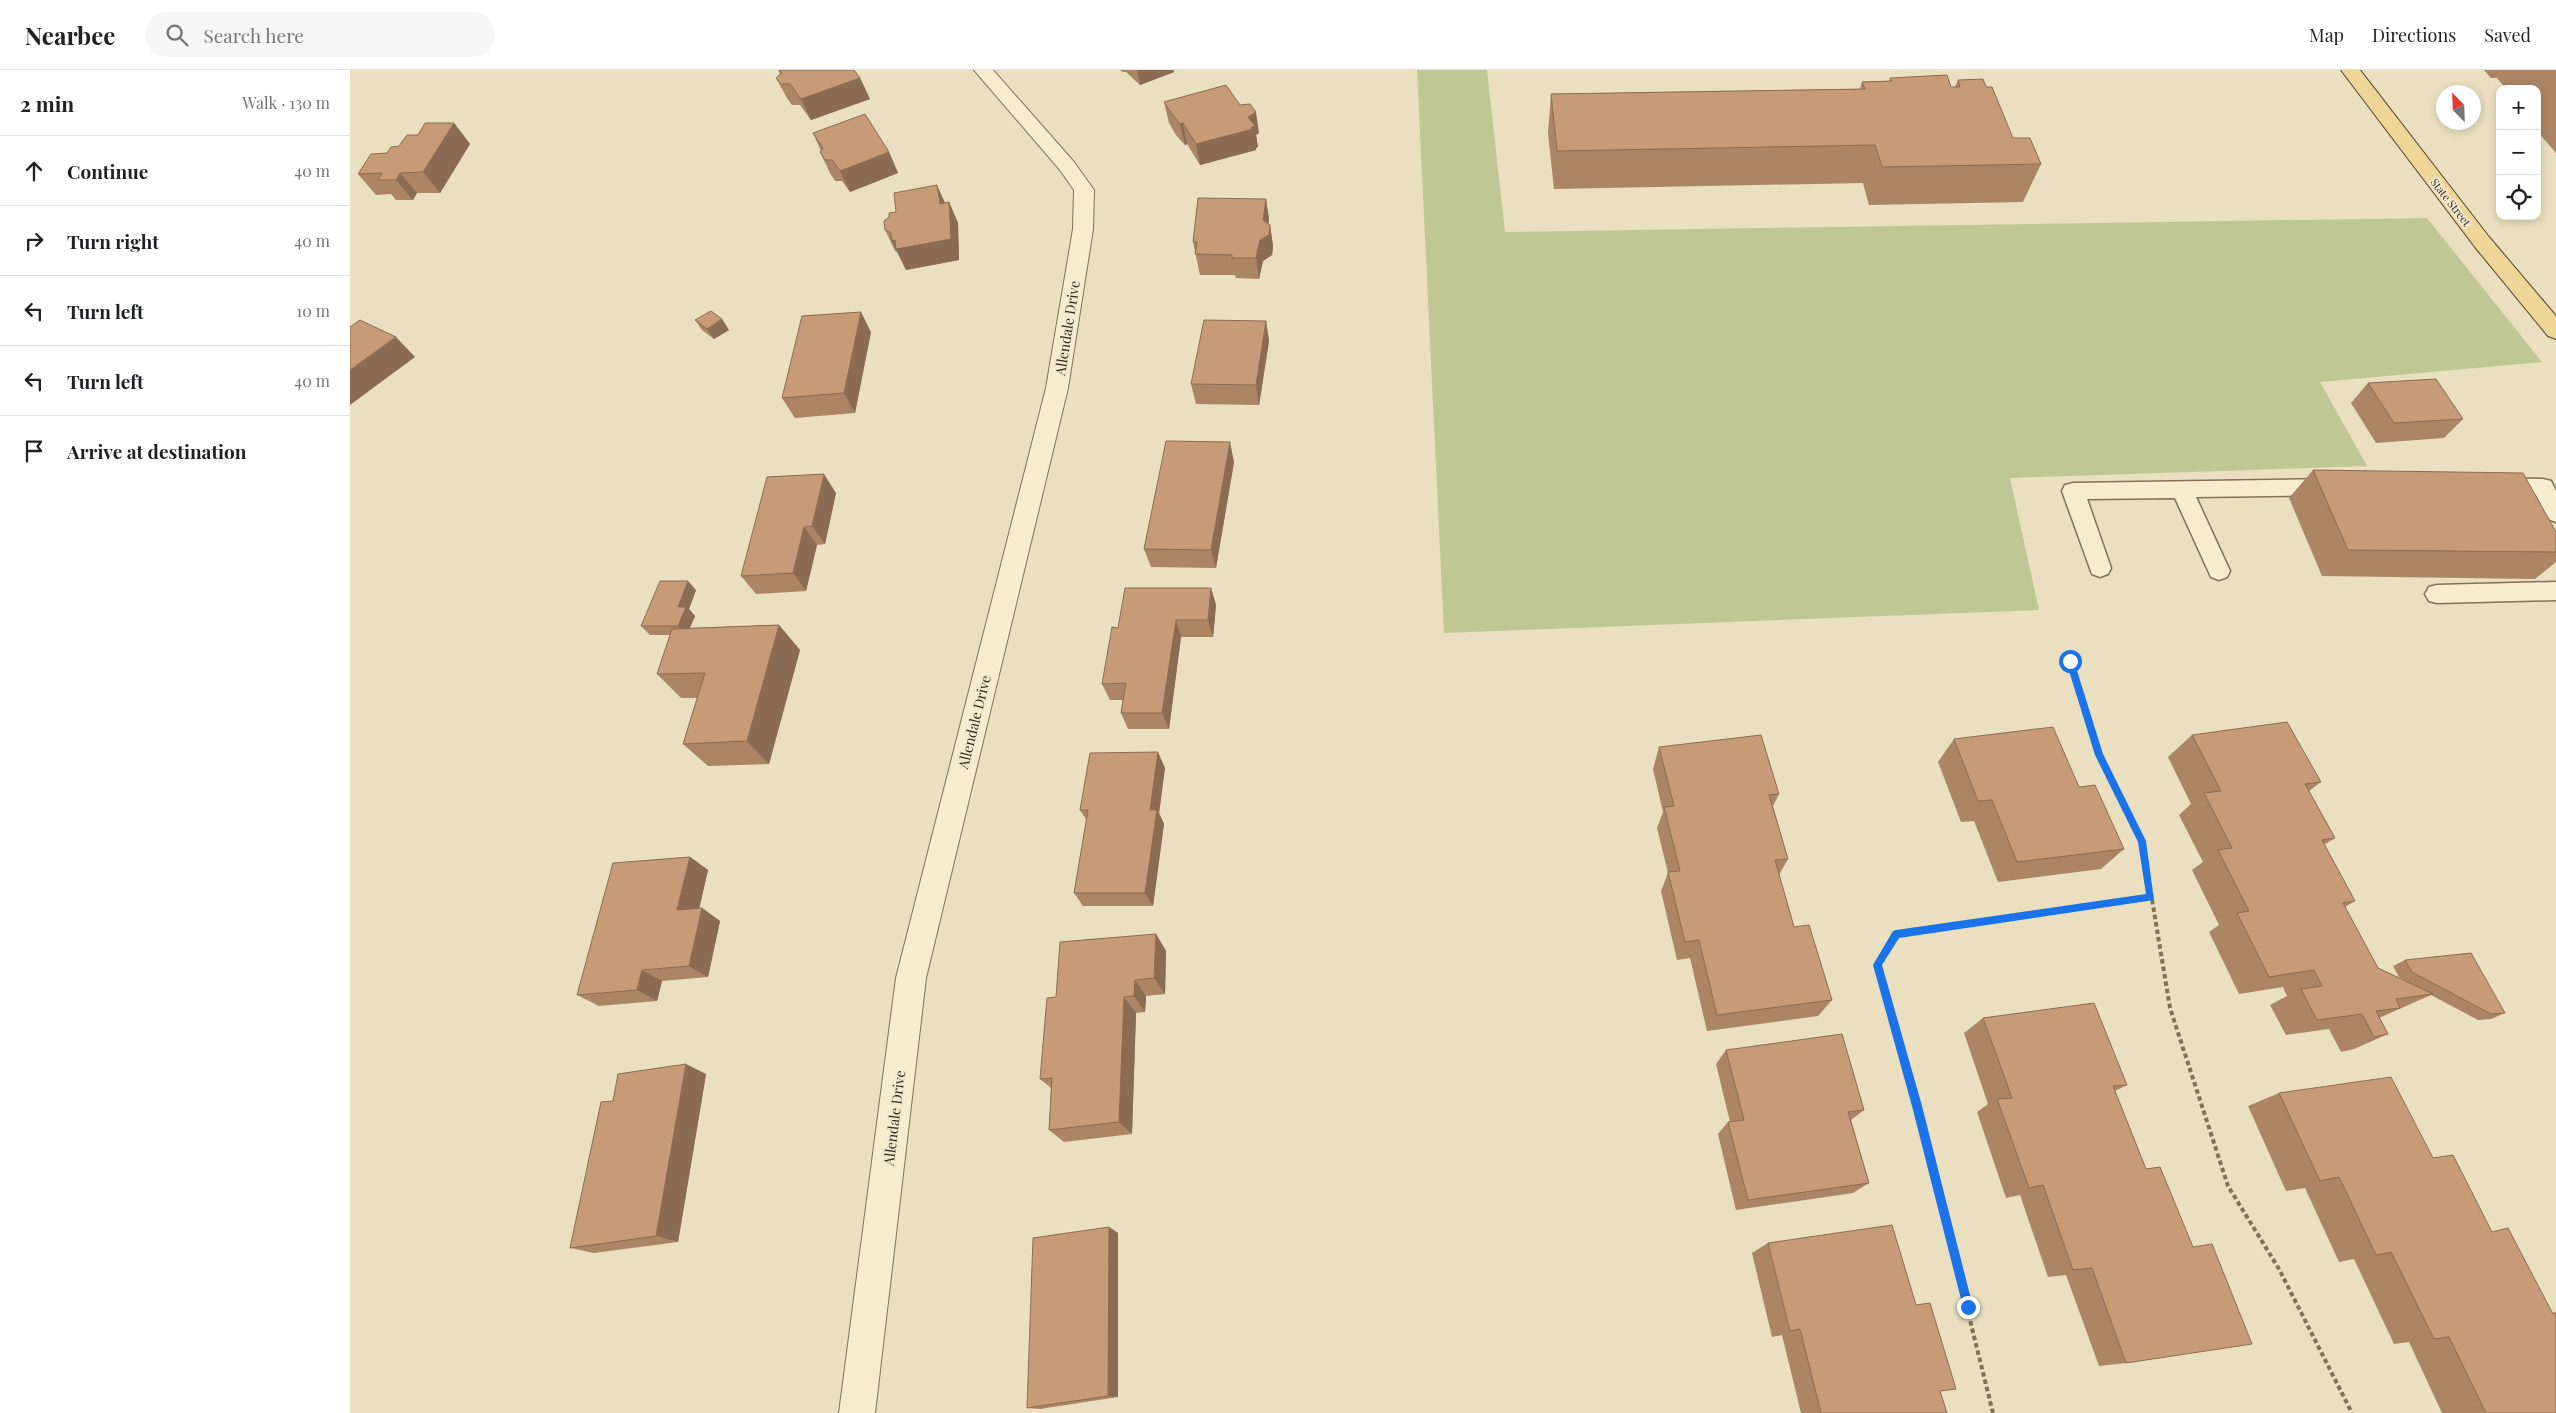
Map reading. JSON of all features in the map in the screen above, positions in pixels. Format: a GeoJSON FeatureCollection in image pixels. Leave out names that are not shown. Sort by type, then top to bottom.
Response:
{"type":"FeatureCollection","features":[{"type":"Feature","properties":{"kind":"main road","name":"State Street"},"geometry":{"type":"LineString","coordinates":[[2350,70],[2476,234],[2556,331]]}},
{"type":"Feature","properties":{"kind":"street","name":"Allendale Drive"},"geometry":{"type":"LineString","coordinates":[[857,1413],[911,978],[1057,388],[1083,229],[1084,190],[1067,166],[983,70]]}},
{"type":"Feature","properties":{"kind":"lane"},"geometry":{"type":"LineString","coordinates":[[2100,568],[2073,492],[2358,486]]}},
{"type":"Feature","properties":{"kind":"lane"},"geometry":{"type":"LineString","coordinates":[[2475,486],[2544,487],[2556,513]]}},
{"type":"Feature","properties":{"kind":"lane"},"geometry":{"type":"LineString","coordinates":[[2182,490],[2219,570]]}},
{"type":"Feature","properties":{"kind":"lane"},"geometry":{"type":"LineString","coordinates":[[2437,594],[2556,591]]}},
{"type":"Feature","properties":{"kind":"path"},"geometry":{"type":"LineString","coordinates":[[2070,661],[2099,755],[2142,841],[2170,1008],[2228,1186],[2279,1269],[2352,1413]]}},
{"type":"Feature","properties":{"kind":"path"},"geometry":{"type":"LineString","coordinates":[[1993,1413],[1917,1106],[1877,965],[1896,934],[2151,898]]}},
{"type":"Feature","properties":{"kind":"green space"},"geometry":{"type":"Polygon","coordinates":[[[1417,70],[1487,70],[1505,232],[2427,218],[2542,362],[2320,382],[2367,466],[2010,478],[2039,610],[1444,633],[1417,70]]]}},
{"type":"Feature","properties":{"kind":"building"},"geometry":{"type":"Polygon","coordinates":[[[780,70],[854,70],[860,78],[801,99],[790,84],[781,84],[776,78],[782,73],[780,70]]]}},
{"type":"Feature","properties":{"kind":"building"},"geometry":{"type":"Polygon","coordinates":[[[1947,75],[1951,87],[1960,87],[1958,80],[1983,79],[1986,87],[1992,87],[2013,138],[2030,138],[2041,164],[1882,167],[1875,145],[1557,151],[1551,94],[1865,89],[1862,82],[1892,81],[1890,78],[1947,75]]]}},
{"type":"Feature","properties":{"kind":"building"},"geometry":{"type":"Polygon","coordinates":[[[1226,85],[1240,105],[1250,104],[1256,112],[1248,117],[1255,126],[1251,128],[1253,129],[1196,144],[1183,123],[1180,124],[1164,102],[1226,85]]]}},
{"type":"Feature","properties":{"kind":"building"},"geometry":{"type":"Polygon","coordinates":[[[865,114],[889,152],[840,171],[832,160],[825,160],[820,152],[823,148],[813,133],[865,114]]]}},
{"type":"Feature","properties":{"kind":"building"},"geometry":{"type":"Polygon","coordinates":[[[425,123],[454,123],[423,172],[400,173],[396,180],[378,180],[382,173],[358,174],[371,154],[387,153],[391,147],[399,146],[407,135],[418,135],[425,123]]]}},
{"type":"Feature","properties":{"kind":"building"},"geometry":{"type":"Polygon","coordinates":[[[937,185],[940,204],[949,202],[951,239],[896,249],[895,240],[892,241],[891,233],[885,230],[884,221],[889,217],[889,213],[896,212],[894,193],[937,185]]]}},
{"type":"Feature","properties":{"kind":"building"},"geometry":{"type":"Polygon","coordinates":[[[1198,198],[1266,199],[1263,220],[1270,225],[1269,235],[1260,240],[1256,258],[1232,258],[1232,255],[1195,254],[1197,242],[1193,242],[1198,198]]]}},
{"type":"Feature","properties":{"kind":"building"},"geometry":{"type":"Polygon","coordinates":[[[711,311],[722,319],[707,329],[695,320],[711,311]]]}},
{"type":"Feature","properties":{"kind":"building"},"geometry":{"type":"Polygon","coordinates":[[[861,312],[844,393],[782,398],[802,316],[861,312]]]}},
{"type":"Feature","properties":{"kind":"building"},"geometry":{"type":"Polygon","coordinates":[[[360,320],[396,337],[350,370],[350,327],[360,320]]]}},
{"type":"Feature","properties":{"kind":"building"},"geometry":{"type":"Polygon","coordinates":[[[1204,320],[1266,321],[1256,385],[1191,384],[1204,320]]]}},
{"type":"Feature","properties":{"kind":"building"},"geometry":{"type":"Polygon","coordinates":[[[2436,379],[2463,419],[2394,423],[2368,383],[2436,379]]]}},
{"type":"Feature","properties":{"kind":"building"},"geometry":{"type":"Polygon","coordinates":[[[1166,441],[1230,442],[1211,550],[1144,549],[1166,441]]]}},
{"type":"Feature","properties":{"kind":"building"},"geometry":{"type":"Polygon","coordinates":[[[2313,470],[2523,473],[2556,532],[2556,552],[2348,550],[2313,470]]]}},
{"type":"Feature","properties":{"kind":"building"},"geometry":{"type":"Polygon","coordinates":[[[824,474],[812,526],[804,527],[793,573],[741,576],[767,477],[824,474]]]}},
{"type":"Feature","properties":{"kind":"building"},"geometry":{"type":"Polygon","coordinates":[[[660,581],[688,581],[678,607],[686,607],[678,626],[641,626],[660,581]]]}},
{"type":"Feature","properties":{"kind":"building"},"geometry":{"type":"Polygon","coordinates":[[[1125,588],[1211,588],[1208,620],[1176,620],[1162,713],[1121,713],[1126,683],[1102,684],[1112,627],[1118,628],[1125,588]]]}},
{"type":"Feature","properties":{"kind":"building"},"geometry":{"type":"Polygon","coordinates":[[[779,625],[747,741],[683,744],[705,673],[657,674],[672,629],[779,625]]]}},
{"type":"Feature","properties":{"kind":"building"},"geometry":{"type":"Polygon","coordinates":[[[2287,722],[2321,782],[2305,784],[2335,838],[2322,840],[2355,901],[2343,903],[2378,968],[2433,994],[2396,999],[2400,1008],[2376,1011],[2388,1034],[2374,1037],[2362,1014],[2317,1020],[2301,989],[2322,986],[2314,970],[2269,977],[2237,913],[2249,911],[2218,850],[2232,848],[2204,793],[2221,791],[2192,735],[2287,722]]]}},
{"type":"Feature","properties":{"kind":"building"},"geometry":{"type":"Polygon","coordinates":[[[2053,727],[2079,787],[2095,785],[2124,849],[2017,862],[1992,800],[1978,801],[1954,739],[2053,727]]]}},
{"type":"Feature","properties":{"kind":"building"},"geometry":{"type":"Polygon","coordinates":[[[1761,735],[1779,794],[1769,795],[1788,859],[1775,860],[1794,927],[1809,925],[1832,1000],[1717,1015],[1699,940],[1685,942],[1668,872],[1680,871],[1664,807],[1674,806],[1659,747],[1761,735]]]}},
{"type":"Feature","properties":{"kind":"building"},"geometry":{"type":"Polygon","coordinates":[[[1158,752],[1150,810],[1157,810],[1145,893],[1074,893],[1088,810],[1080,810],[1090,753],[1158,752]]]}},
{"type":"Feature","properties":{"kind":"building"},"geometry":{"type":"Polygon","coordinates":[[[690,857],[677,910],[702,908],[689,966],[642,970],[637,990],[577,995],[613,863],[690,857]]]}},
{"type":"Feature","properties":{"kind":"building"},"geometry":{"type":"Polygon","coordinates":[[[1156,934],[1154,978],[1135,980],[1134,996],[1124,997],[1119,1122],[1049,1130],[1052,1078],[1040,1079],[1047,998],[1056,997],[1060,942],[1156,934]]]}},
{"type":"Feature","properties":{"kind":"building"},"geometry":{"type":"Polygon","coordinates":[[[2471,953],[2505,1013],[2491,1014],[2412,972],[2405,960],[2471,953]]]}},
{"type":"Feature","properties":{"kind":"building"},"geometry":{"type":"Polygon","coordinates":[[[2094,1003],[2127,1085],[2113,1086],[2146,1169],[2160,1167],[2193,1247],[2212,1244],[2252,1344],[2126,1363],[2092,1268],[2073,1270],[2043,1185],[2029,1188],[1997,1099],[2012,1098],[1983,1018],[2094,1003]]]}},
{"type":"Feature","properties":{"kind":"building"},"geometry":{"type":"Polygon","coordinates":[[[1842,1034],[1864,1110],[1848,1112],[1869,1183],[1748,1200],[1728,1122],[1744,1120],[1726,1050],[1842,1034]]]}},
{"type":"Feature","properties":{"kind":"building"},"geometry":{"type":"Polygon","coordinates":[[[686,1064],[656,1236],[570,1248],[601,1102],[613,1101],[618,1074],[686,1064]]]}},
{"type":"Feature","properties":{"kind":"building"},"geometry":{"type":"Polygon","coordinates":[[[2391,1077],[2433,1158],[2453,1155],[2492,1232],[2508,1228],[2553,1314],[2556,1313],[2556,1413],[2486,1413],[2449,1337],[2434,1339],[2391,1252],[2376,1255],[2339,1177],[2320,1181],[2279,1093],[2391,1077]]]}},
{"type":"Feature","properties":{"kind":"building"},"geometry":{"type":"Polygon","coordinates":[[[1892,1225],[1916,1305],[1930,1303],[1956,1389],[1940,1391],[1947,1413],[1821,1413],[1800,1329],[1790,1331],[1768,1243],[1892,1225]]]}},
{"type":"Feature","properties":{"kind":"building"},"geometry":{"type":"Polygon","coordinates":[[[1109,1227],[1108,1396],[1027,1408],[1033,1238],[1109,1227]]]}},
{"type":"Feature","properties":{"kind":"route"},"geometry":{"type":"LineString","coordinates":[[1968,1307],[1917,1106],[1877,965],[1896,934],[2151,898],[2142,841],[2099,755],[2070,661]]}}]}
